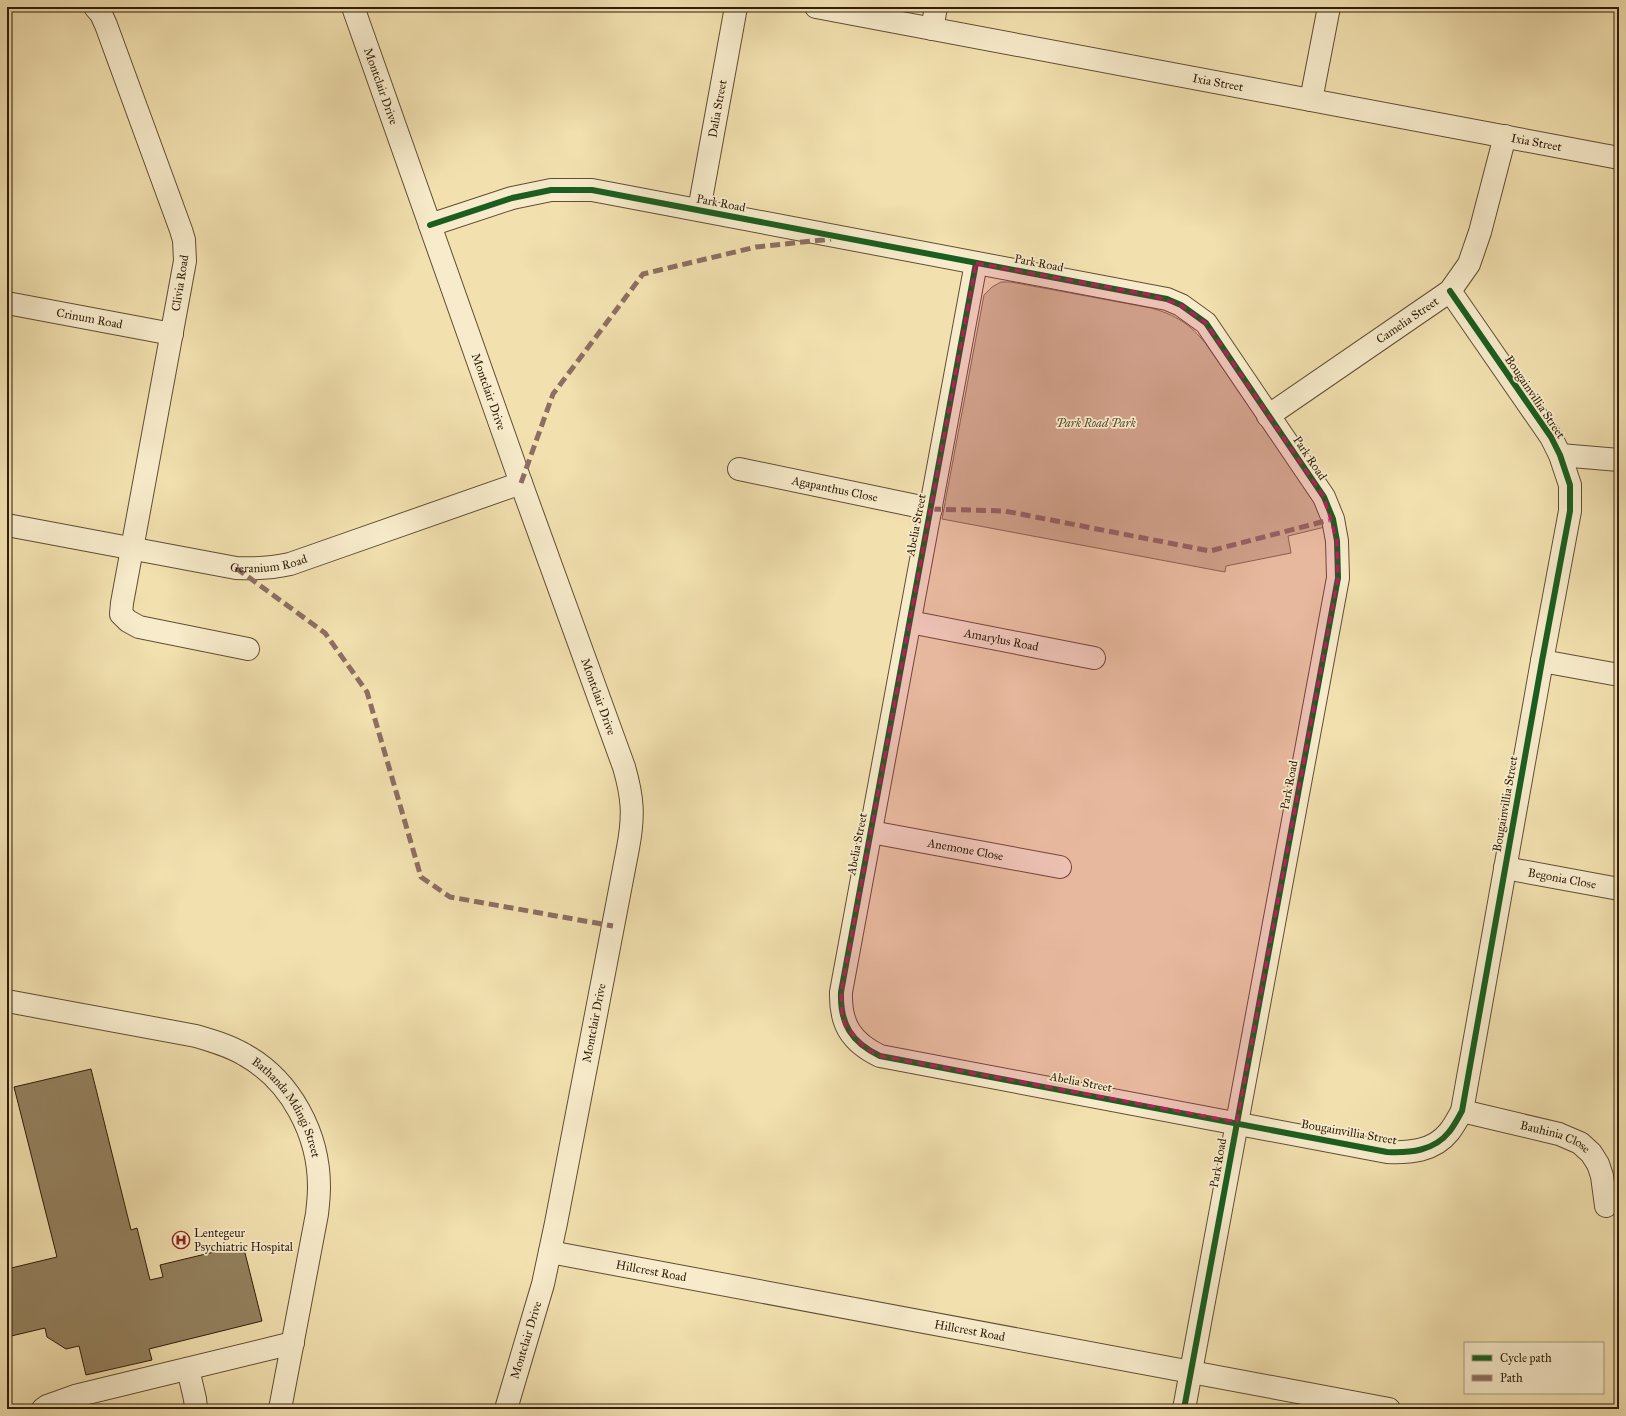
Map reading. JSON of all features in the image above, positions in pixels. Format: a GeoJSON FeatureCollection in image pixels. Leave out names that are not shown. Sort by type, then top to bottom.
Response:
{"type":"FeatureCollection","features":[{"type":"Feature","properties":{"kind":"street","name":"Clivia Road"},"geometry":{"type":"LineString","coordinates":[[95,7],[101,14],[106,24],[184,240],[185,261],[121,614],[128,621],[139,627],[248,649]]}},
{"type":"Feature","properties":{"kind":"street","name":"Montclair Drive"},"geometry":{"type":"LineString","coordinates":[[353,7],[624,767],[632,804],[632,826],[628,848],[550,1252],[543,1284],[506,1409]]}},
{"type":"Feature","properties":{"kind":"street","name":"Dalia Street"},"geometry":{"type":"LineString","coordinates":[[699,210],[736,7]]}},
{"type":"Feature","properties":{"kind":"street","name":"Ixia Street"},"geometry":{"type":"LineString","coordinates":[[816,7],[1619,158]]}},
{"type":"Feature","properties":{"kind":"street"},"geometry":{"type":"LineString","coordinates":[[932,29],[936,7]]}},
{"type":"Feature","properties":{"kind":"street"},"geometry":{"type":"LineString","coordinates":[[1312,100],[1329,7]]}},
{"type":"Feature","properties":{"kind":"street","name":"Camelia Street"},"geometry":{"type":"LineString","coordinates":[[1268,416],[1450,291],[1469,264],[1480,232],[1505,136]]}},
{"type":"Feature","properties":{"kind":"street","name":"Park Road"},"geometry":{"type":"LineString","coordinates":[[430,225],[512,198],[551,190],[592,190],[1167,299],[1181,305],[1206,323],[1324,497],[1333,519],[1337,541],[1338,578],[1184,1409]]}},
{"type":"Feature","properties":{"kind":"street","name":"Abelia Street"},"geometry":{"type":"LineString","coordinates":[[976,263],[841,992],[840,1004],[842,1016],[846,1027],[855,1040],[866,1050],[880,1056],[1237,1122]]}},
{"type":"Feature","properties":{"kind":"street","name":"Bougainvillia Street"},"geometry":{"type":"LineString","coordinates":[[1237,1122],[1387,1152],[1403,1153],[1419,1151],[1436,1144],[1449,1132],[1462,1111],[1570,511],[1570,485],[1560,455],[1551,437],[1450,291]]}},
{"type":"Feature","properties":{"kind":"street","name":"Crinum Road"},"geometry":{"type":"LineString","coordinates":[[7,303],[172,334]]}},
{"type":"Feature","properties":{"kind":"street"},"geometry":{"type":"LineString","coordinates":[[1560,455],[1619,460]]}},
{"type":"Feature","properties":{"kind":"street","name":"Agapanthus Close"},"geometry":{"type":"LineString","coordinates":[[739,469],[931,509]]}},
{"type":"Feature","properties":{"kind":"street","name":"Geranium Road"},"geometry":{"type":"LineString","coordinates":[[7,525],[236,568],[272,568],[290,564],[522,483]]}},
{"type":"Feature","properties":{"kind":"street","name":"Amarylus Road"},"geometry":{"type":"LineString","coordinates":[[910,622],[1094,658]]}},
{"type":"Feature","properties":{"kind":"street"},"geometry":{"type":"LineString","coordinates":[[1542,661],[1619,675]]}},
{"type":"Feature","properties":{"kind":"street","name":"Anemone Close"},"geometry":{"type":"LineString","coordinates":[[871,832],[1060,867]]}},
{"type":"Feature","properties":{"kind":"street","name":"Begonia Close"},"geometry":{"type":"LineString","coordinates":[[1505,868],[1619,889]]}},
{"type":"Feature","properties":{"kind":"street","name":"Bathanda Mdingi Street"},"geometry":{"type":"LineString","coordinates":[[7,1001],[196,1036],[221,1043],[245,1055],[266,1070],[284,1088],[299,1110],[310,1134],[317,1160],[320,1187],[317,1214],[280,1409]]}},
{"type":"Feature","properties":{"kind":"street","name":"Bauhinia Close"},"geometry":{"type":"LineString","coordinates":[[1462,1111],[1558,1134],[1580,1143],[1591,1153],[1598,1164],[1602,1176],[1606,1206]]}},
{"type":"Feature","properties":{"kind":"street","name":"Hillcrest Road"},"geometry":{"type":"LineString","coordinates":[[550,1252],[1389,1409]]}},
{"type":"Feature","properties":{"kind":"street"},"geometry":{"type":"LineString","coordinates":[[43,1409],[46,1406],[75,1396],[292,1343]]}},
{"type":"Feature","properties":{"kind":"street"},"geometry":{"type":"LineString","coordinates":[[188,1369],[196,1398],[196,1409]]}},
{"type":"Feature","properties":{"kind":"highlighted area"},"geometry":{"type":"Polygon","coordinates":[[[976,263],[1151,295],[1181,305],[1206,323],[1324,497],[1337,541],[1338,578],[1237,1122],[880,1056],[866,1049],[846,1027],[842,1016],[841,992],[976,263]]]}},
{"type":"Feature","properties":{"kind":"green space","name":"Park Road Park"},"geometry":{"type":"Polygon","coordinates":[[[1001,282],[1011,282],[1151,308],[1182,321],[1206,344],[1315,503],[1325,527],[1288,536],[1291,553],[1226,566],[1225,572],[942,519],[984,295],[992,287],[1001,282]]]}},
{"type":"Feature","properties":{"kind":"building"},"geometry":{"type":"Polygon","coordinates":[[[91,1069],[131,1230],[137,1228],[150,1280],[163,1277],[160,1265],[243,1245],[262,1321],[149,1349],[152,1360],[86,1375],[79,1346],[66,1349],[47,1337],[45,1328],[7,1337],[7,1269],[57,1257],[14,1087],[91,1069]]]}},
{"type":"Feature","properties":{"kind":"marked path"},"geometry":{"type":"LineString","coordinates":[[521,483],[553,394],[643,274],[756,247],[831,239]]}},
{"type":"Feature","properties":{"kind":"marked path"},"geometry":{"type":"LineString","coordinates":[[931,509],[1005,511],[1210,551],[1333,519]]}},
{"type":"Feature","properties":{"kind":"marked path"},"geometry":{"type":"LineString","coordinates":[[236,568],[325,633],[367,692],[421,877],[450,897],[613,926]]}},
{"type":"Feature","properties":{"kind":"cycle path"},"geometry":{"type":"LineString","coordinates":[[430,225],[512,198],[551,190],[592,190],[1167,299],[1181,305],[1206,323],[1324,497],[1333,519],[1337,541],[1338,578],[1184,1409]]}},
{"type":"Feature","properties":{"kind":"cycle path"},"geometry":{"type":"LineString","coordinates":[[976,263],[841,992],[841,1003],[845,1023],[849,1031],[862,1045],[880,1056],[1387,1152],[1413,1151],[1429,1147],[1449,1132],[1462,1111],[1570,511],[1570,485],[1560,455],[1551,437],[1450,291]]}},
{"type":"Feature","properties":{"kind":"place","name":"Lentegeur Psychiatric Hospital"},"geometry":{"type":"Point","coordinates":[181,1240]}}]}
